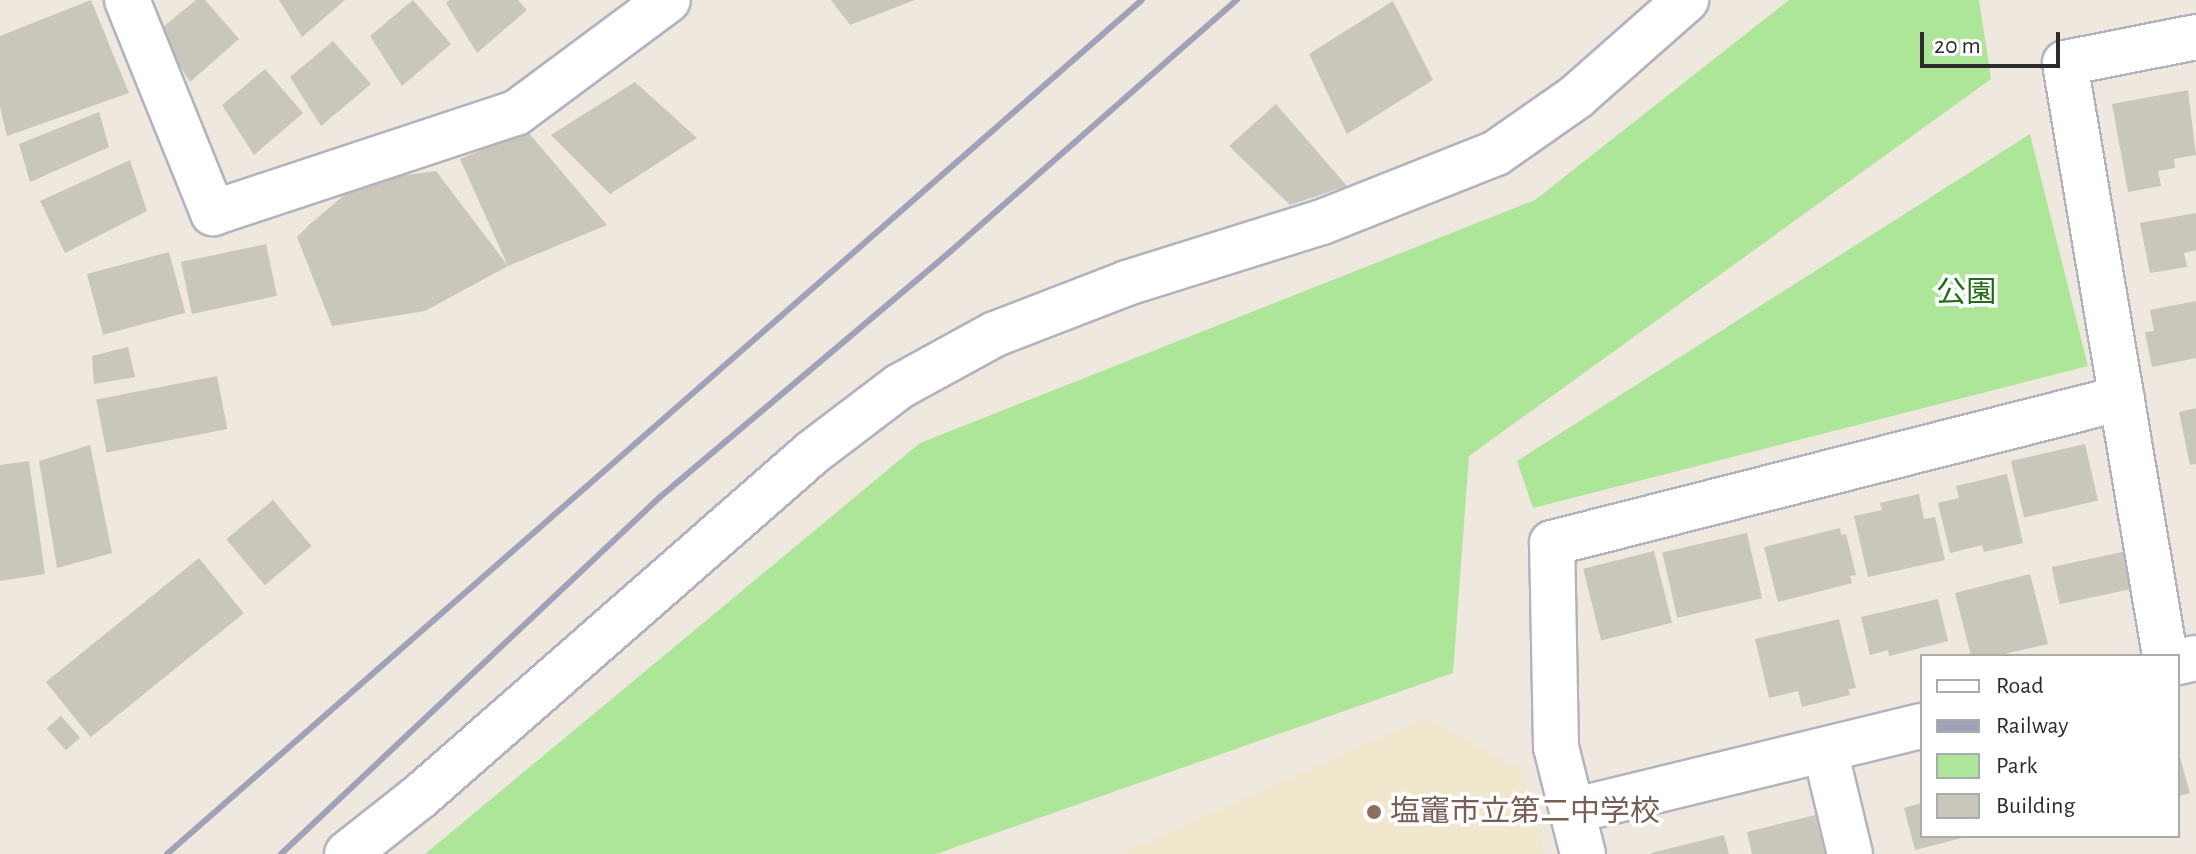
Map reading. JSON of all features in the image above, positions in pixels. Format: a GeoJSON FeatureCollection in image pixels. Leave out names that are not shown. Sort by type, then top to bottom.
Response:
{"type":"FeatureCollection","features":[{"type":"Feature","properties":{"kind":"street"},"geometry":{"type":"LineString","coordinates":[[127,0],[213,213],[516,113],[668,0]]}},
{"type":"Feature","properties":{"kind":"street"},"geometry":{"type":"LineString","coordinates":[[347,854],[418,798],[813,452],[900,386],[995,334],[1053,311],[1127,283],[1322,222],[1496,153],[1576,97],[1686,0]]}},
{"type":"Feature","properties":{"kind":"street"},"geometry":{"type":"LineString","coordinates":[[2165,654],[2065,63],[2196,37]]}},
{"type":"Feature","properties":{"kind":"street"},"geometry":{"type":"LineString","coordinates":[[1583,854],[1556,747],[1552,543],[2122,398]]}},
{"type":"Feature","properties":{"kind":"street"},"geometry":{"type":"LineString","coordinates":[[1572,811],[1920,726]]}},
{"type":"Feature","properties":{"kind":"street"},"geometry":{"type":"LineString","coordinates":[[1825,750],[1850,854]]}},
{"type":"Feature","properties":{"kind":"shaded area","name":"塩竈市立第二中学校"},"geometry":{"type":"Polygon","coordinates":[[[1425,718],[1522,770],[1544,854],[1121,854],[1425,718]]]}},
{"type":"Feature","properties":{"kind":"green space"},"geometry":{"type":"Polygon","coordinates":[[[1789,0],[1979,0],[1991,79],[1469,456],[1453,673],[936,854],[425,854],[920,443],[1535,200],[1789,0]]]}},
{"type":"Feature","properties":{"kind":"green space","name":"公園"},"geometry":{"type":"Polygon","coordinates":[[[2030,134],[2088,366],[1533,508],[1517,461],[2030,134]]]}},
{"type":"Feature","properties":{"kind":"building"},"geometry":{"type":"Polygon","coordinates":[[[91,0],[129,93],[7,136],[0,107],[0,36],[91,0]]]}},
{"type":"Feature","properties":{"kind":"building"},"geometry":{"type":"Polygon","coordinates":[[[196,0],[205,0],[239,39],[190,82],[158,31],[196,0]]]}},
{"type":"Feature","properties":{"kind":"building"},"geometry":{"type":"Polygon","coordinates":[[[279,0],[345,0],[302,37],[279,0]]]}},
{"type":"Feature","properties":{"kind":"building"},"geometry":{"type":"Polygon","coordinates":[[[413,0],[451,44],[402,86],[370,36],[413,0]]]}},
{"type":"Feature","properties":{"kind":"building"},"geometry":{"type":"Polygon","coordinates":[[[449,0],[518,0],[527,10],[477,53],[446,3],[449,0]]]}},
{"type":"Feature","properties":{"kind":"building"},"geometry":{"type":"Polygon","coordinates":[[[831,0],[915,0],[850,25],[831,0]]]}},
{"type":"Feature","properties":{"kind":"building"},"geometry":{"type":"Polygon","coordinates":[[[1393,1],[1433,80],[1347,134],[1309,54],[1393,1]]]}},
{"type":"Feature","properties":{"kind":"building"},"geometry":{"type":"Polygon","coordinates":[[[333,41],[371,84],[321,126],[290,77],[333,41]]]}},
{"type":"Feature","properties":{"kind":"building"},"geometry":{"type":"Polygon","coordinates":[[[265,69],[303,113],[254,155],[222,105],[265,69]]]}},
{"type":"Feature","properties":{"kind":"building"},"geometry":{"type":"Polygon","coordinates":[[[635,82],[697,138],[610,194],[551,135],[635,82]]]}},
{"type":"Feature","properties":{"kind":"building"},"geometry":{"type":"Polygon","coordinates":[[[2188,90],[2196,155],[2174,159],[2175,168],[2158,171],[2161,186],[2128,192],[2112,104],[2188,90]]]}},
{"type":"Feature","properties":{"kind":"building"},"geometry":{"type":"Polygon","coordinates":[[[1276,104],[1347,186],[1290,205],[1229,146],[1276,104]]]}},
{"type":"Feature","properties":{"kind":"building"},"geometry":{"type":"Polygon","coordinates":[[[99,112],[109,147],[30,182],[19,144],[99,112]]]}},
{"type":"Feature","properties":{"kind":"building"},"geometry":{"type":"Polygon","coordinates":[[[527,131],[607,225],[508,266],[460,159],[527,131]]]}},
{"type":"Feature","properties":{"kind":"building"},"geometry":{"type":"Polygon","coordinates":[[[130,160],[147,211],[65,253],[40,201],[130,160]]]}},
{"type":"Feature","properties":{"kind":"building"},"geometry":{"type":"Polygon","coordinates":[[[436,171],[508,266],[425,311],[332,326],[297,237],[361,181],[436,171]]]}},
{"type":"Feature","properties":{"kind":"building"},"geometry":{"type":"Polygon","coordinates":[[[2196,213],[2196,250],[2184,253],[2187,267],[2150,273],[2140,223],[2196,213]]]}},
{"type":"Feature","properties":{"kind":"building"},"geometry":{"type":"Polygon","coordinates":[[[266,244],[277,296],[192,314],[181,262],[266,244]]]}},
{"type":"Feature","properties":{"kind":"building"},"geometry":{"type":"Polygon","coordinates":[[[169,252],[185,313],[103,335],[87,274],[169,252]]]}},
{"type":"Feature","properties":{"kind":"building"},"geometry":{"type":"Polygon","coordinates":[[[2196,301],[2196,358],[2152,367],[2145,332],[2154,331],[2150,310],[2196,301]]]}},
{"type":"Feature","properties":{"kind":"building"},"geometry":{"type":"Polygon","coordinates":[[[128,347],[135,377],[94,384],[92,356],[128,347]]]}},
{"type":"Feature","properties":{"kind":"building"},"geometry":{"type":"Polygon","coordinates":[[[217,376],[227,429],[107,452],[96,399],[217,376]]]}},
{"type":"Feature","properties":{"kind":"building"},"geometry":{"type":"Polygon","coordinates":[[[2196,408],[2196,464],[2190,465],[2179,412],[2196,408]]]}},
{"type":"Feature","properties":{"kind":"building"},"geometry":{"type":"Polygon","coordinates":[[[2085,444],[2098,501],[2024,518],[2011,461],[2085,444]]]}},
{"type":"Feature","properties":{"kind":"building"},"geometry":{"type":"Polygon","coordinates":[[[90,445],[112,553],[57,568],[39,461],[90,445]]]}},
{"type":"Feature","properties":{"kind":"building"},"geometry":{"type":"Polygon","coordinates":[[[29,461],[45,574],[0,581],[0,465],[29,461]]]}},
{"type":"Feature","properties":{"kind":"building"},"geometry":{"type":"Polygon","coordinates":[[[2007,474],[2023,543],[1984,552],[1982,545],[1950,553],[1938,503],[1959,498],[1956,486],[2007,474]]]}},
{"type":"Feature","properties":{"kind":"building"},"geometry":{"type":"Polygon","coordinates":[[[1919,494],[1924,519],[1935,517],[1945,560],[1868,577],[1854,516],[1882,510],[1880,503],[1919,494]]]}},
{"type":"Feature","properties":{"kind":"building"},"geometry":{"type":"Polygon","coordinates":[[[273,500],[312,546],[265,585],[226,539],[273,500]]]}},
{"type":"Feature","properties":{"kind":"building"},"geometry":{"type":"Polygon","coordinates":[[[1840,528],[1841,535],[1846,534],[1856,575],[1850,576],[1852,583],[1778,602],[1764,547],[1840,528]]]}},
{"type":"Feature","properties":{"kind":"building"},"geometry":{"type":"Polygon","coordinates":[[[1747,533],[1762,598],[1677,618],[1662,553],[1747,533]]]}},
{"type":"Feature","properties":{"kind":"building"},"geometry":{"type":"Polygon","coordinates":[[[1654,551],[1672,623],[1601,640],[1583,569],[1654,551]]]}},
{"type":"Feature","properties":{"kind":"building"},"geometry":{"type":"Polygon","coordinates":[[[2127,551],[2135,588],[2060,604],[2052,567],[2127,551]]]}},
{"type":"Feature","properties":{"kind":"building"},"geometry":{"type":"Polygon","coordinates":[[[199,558],[244,613],[91,737],[46,682],[199,558]]]}},
{"type":"Feature","properties":{"kind":"building"},"geometry":{"type":"Polygon","coordinates":[[[2030,574],[2048,644],[2005,654],[1970,654],[1955,593],[2030,574]]]}},
{"type":"Feature","properties":{"kind":"building"},"geometry":{"type":"Polygon","coordinates":[[[1938,599],[1948,641],[1889,656],[1888,650],[1870,655],[1861,617],[1938,599]]]}},
{"type":"Feature","properties":{"kind":"building"},"geometry":{"type":"Polygon","coordinates":[[[1839,619],[1856,688],[1848,689],[1850,695],[1802,707],[1798,691],[1769,698],[1755,639],[1839,619]]]}},
{"type":"Feature","properties":{"kind":"building"},"geometry":{"type":"Polygon","coordinates":[[[61,716],[80,738],[66,750],[47,728],[61,716]]]}},
{"type":"Feature","properties":{"kind":"building"},"geometry":{"type":"Polygon","coordinates":[[[2180,757],[2190,793],[2180,796],[2180,757]]]}},
{"type":"Feature","properties":{"kind":"building"},"geometry":{"type":"Polygon","coordinates":[[[1920,804],[1920,838],[1962,838],[1915,850],[1904,808],[1920,804]]]}},
{"type":"Feature","properties":{"kind":"building"},"geometry":{"type":"Polygon","coordinates":[[[1831,811],[1841,854],[1752,854],[1747,832],[1831,811]]]}},
{"type":"Feature","properties":{"kind":"building"},"geometry":{"type":"Polygon","coordinates":[[[1724,835],[1729,854],[1651,854],[1651,853],[1724,835]]]}},
{"type":"Feature","properties":{"kind":"railway"},"geometry":{"type":"LineString","coordinates":[[167,854],[1142,0]]}},
{"type":"Feature","properties":{"kind":"railway"},"geometry":{"type":"LineString","coordinates":[[281,854],[660,497],[951,251],[1237,0]]}},
{"type":"Feature","properties":{"kind":"place","name":"塩竈市立第二中学校"},"geometry":{"type":"Point","coordinates":[1374,812]}}]}
